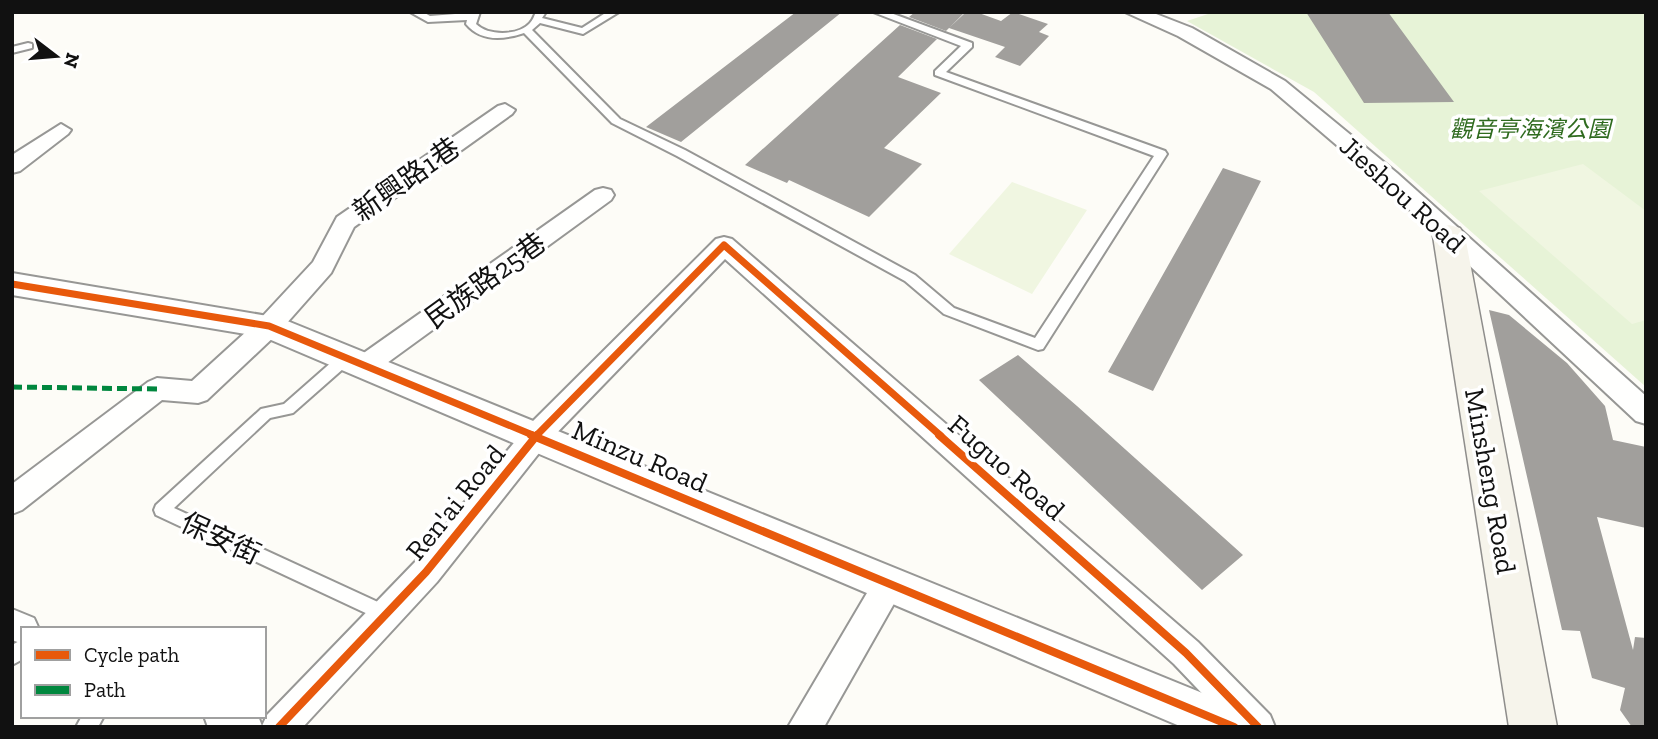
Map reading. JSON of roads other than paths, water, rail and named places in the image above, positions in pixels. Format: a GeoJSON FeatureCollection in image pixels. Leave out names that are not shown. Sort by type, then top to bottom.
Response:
{"type":"FeatureCollection","features":[{"type":"Feature","properties":{"kind":"main road","name":"Minsheng Road"},"geometry":{"type":"LineString","coordinates":[[1448,236],[1533,727]]}},
{"type":"Feature","properties":{"kind":"street","name":"Jieshou Road"},"geometry":{"type":"LineString","coordinates":[[1134,12],[1185,33],[1278,85],[1389,178],[1448,236],[1646,413]]}},
{"type":"Feature","properties":{"kind":"street","name":"新興路1巷"},"geometry":{"type":"LineString","coordinates":[[12,501],[157,389],[198,392],[269,326],[323,267],[345,222],[505,110]]}},
{"type":"Feature","properties":{"kind":"street"},"geometry":{"type":"LineString","coordinates":[[12,166],[61,130]]}},
{"type":"Feature","properties":{"kind":"street","name":"民族路25巷"},"geometry":{"type":"LineString","coordinates":[[357,361],[603,195]]}},
{"type":"Feature","properties":{"kind":"street","name":"Ren'ai Road"},"geometry":{"type":"LineString","coordinates":[[279,727],[426,572],[537,435],[724,245]]}},
{"type":"Feature","properties":{"kind":"street","name":"Fuguo Road"},"geometry":{"type":"LineString","coordinates":[[724,245],[1186,653],[1258,727]]}},
{"type":"Feature","properties":{"kind":"street","name":"Minzu Road"},"geometry":{"type":"LineString","coordinates":[[12,284],[269,326],[537,435],[888,586],[1234,727]]}},
{"type":"Feature","properties":{"kind":"street"},"geometry":{"type":"LineString","coordinates":[[804,727],[888,586]]}},
{"type":"Feature","properties":{"kind":"street"},"geometry":{"type":"LineString","coordinates":[[225,718],[245,727]]}},
{"type":"Feature","properties":{"kind":"lane"},"geometry":{"type":"LineString","coordinates":[[415,12],[428,19],[473,15],[471,23],[482,33],[503,36],[526,30],[540,16],[583,31],[614,12]]}},
{"type":"Feature","properties":{"kind":"lane"},"geometry":{"type":"LineString","coordinates":[[526,30],[616,121],[681,153],[910,278],[949,311],[1038,345],[1161,154],[939,73],[968,46],[878,12]]}},
{"type":"Feature","properties":{"kind":"lane"},"geometry":{"type":"LineString","coordinates":[[12,50],[28,46]]}},
{"type":"Feature","properties":{"kind":"lane","name":"保安街"},"geometry":{"type":"LineString","coordinates":[[357,361],[288,409],[266,413],[162,510],[387,615]]}},
{"type":"Feature","properties":{"kind":"park label","name":"觀音亭海濱公園"},"geometry":{"type":"Point","coordinates":[1530,129]}}]}
